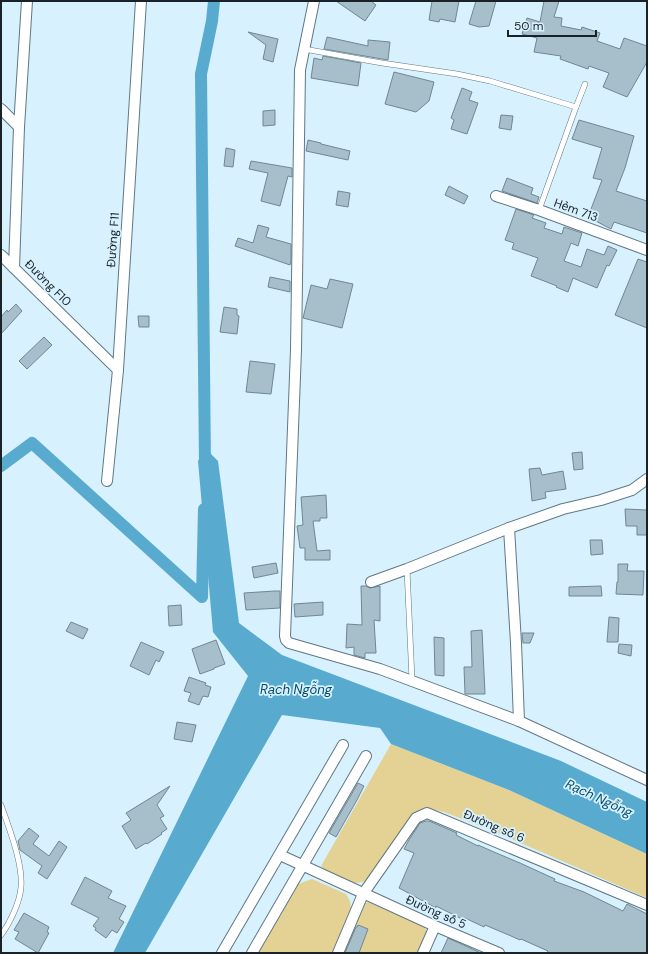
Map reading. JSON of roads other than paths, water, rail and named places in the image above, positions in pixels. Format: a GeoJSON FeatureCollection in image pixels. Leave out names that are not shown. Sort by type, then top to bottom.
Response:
{"type":"FeatureCollection","features":[{"type":"Feature","properties":{"kind":"street","name":"Đường F10"},"geometry":{"type":"LineString","coordinates":[[27,1],[19,127],[14,268],[118,370]]}},
{"type":"Feature","properties":{"kind":"street","name":"Đường F11"},"geometry":{"type":"LineString","coordinates":[[107,481],[118,370],[141,1]]}},
{"type":"Feature","properties":{"kind":"street"},"geometry":{"type":"LineString","coordinates":[[314,1],[300,70],[296,350],[287,642],[380,668],[519,721],[647,780]]}},
{"type":"Feature","properties":{"kind":"street"},"geometry":{"type":"LineString","coordinates":[[1,109],[19,127]]}},
{"type":"Feature","properties":{"kind":"street","name":"Hẻm 713"},"geometry":{"type":"LineString","coordinates":[[496,196],[539,210],[647,250]]}},
{"type":"Feature","properties":{"kind":"street"},"geometry":{"type":"LineString","coordinates":[[1,256],[14,268]]}},
{"type":"Feature","properties":{"kind":"street"},"geometry":{"type":"LineString","coordinates":[[371,582],[509,528],[563,509],[601,500],[632,490],[644,481]]}},
{"type":"Feature","properties":{"kind":"street"},"geometry":{"type":"LineString","coordinates":[[509,528],[519,721]]}},
{"type":"Feature","properties":{"kind":"street"},"geometry":{"type":"LineString","coordinates":[[222,953],[343,745]]}},
{"type":"Feature","properties":{"kind":"street"},"geometry":{"type":"LineString","coordinates":[[252,953],[366,756]]}},
{"type":"Feature","properties":{"kind":"street","name":"Đường số 6"},"geometry":{"type":"LineString","coordinates":[[363,894],[416,818],[427,812],[647,905]]}},
{"type":"Feature","properties":{"kind":"street","name":"Đường số 5"},"geometry":{"type":"LineString","coordinates":[[280,855],[363,894],[499,953]]}},
{"type":"Feature","properties":{"kind":"street"},"geometry":{"type":"LineString","coordinates":[[338,953],[363,894]]}},
{"type":"Feature","properties":{"kind":"street"},"geometry":{"type":"LineString","coordinates":[[423,953],[435,926]]}},
{"type":"Feature","properties":{"kind":"lane"},"geometry":{"type":"LineString","coordinates":[[304,48],[382,63],[457,74],[576,106]]}},
{"type":"Feature","properties":{"kind":"lane"},"geometry":{"type":"LineString","coordinates":[[539,210],[584,84]]}},
{"type":"Feature","properties":{"kind":"lane"},"geometry":{"type":"LineString","coordinates":[[407,568],[412,680]]}},
{"type":"Feature","properties":{"kind":"lane"},"geometry":{"type":"LineString","coordinates":[[1,806],[21,873],[22,886],[14,911],[1,936]]}},
{"type":"Feature","properties":{"kind":"water","name":"Rạch Ngỗng"},"geometry":{"type":"Polygon","coordinates":[[[205,448],[218,461],[239,623],[282,655],[561,761],[647,802],[647,854],[509,790],[391,744],[380,728],[282,715],[145,953],[113,953],[248,676],[213,632],[198,461],[205,448]]]}},
{"type":"Feature","properties":{"kind":"waterway"},"geometry":{"type":"LineString","coordinates":[[205,465],[201,74],[212,21],[214,1]]}},
{"type":"Feature","properties":{"kind":"waterway"},"geometry":{"type":"LineString","coordinates":[[1,466],[32,443],[202,597],[204,509]]}}]}
